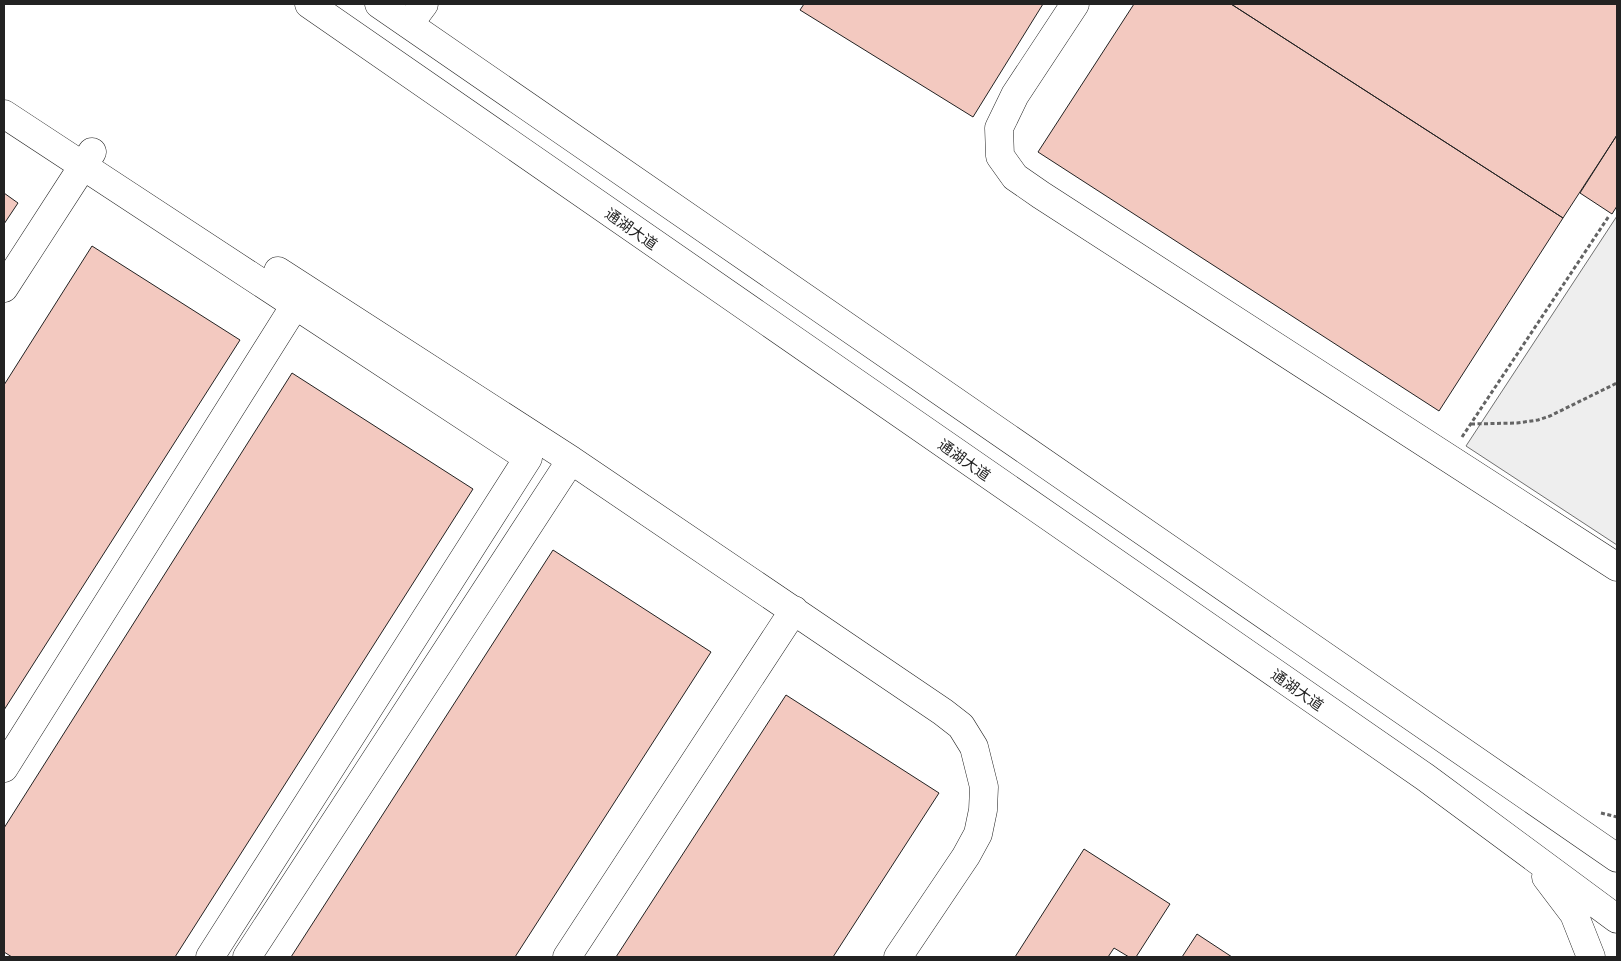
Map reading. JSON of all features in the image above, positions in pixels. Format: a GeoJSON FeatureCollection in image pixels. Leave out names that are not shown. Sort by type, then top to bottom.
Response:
{"type":"FeatureCollection","features":[{"type":"Feature","properties":{"kind":"main road","name":"通湖大道"},"geometry":{"type":"LineString","coordinates":[[309,4],[1417,771],[1617,919]]}},
{"type":"Feature","properties":{"kind":"main road"},"geometry":{"type":"LineString","coordinates":[[380,4],[416,14],[1617,858]]}},
{"type":"Feature","properties":{"kind":"main road"},"geometry":{"type":"LineString","coordinates":[[1075,4],[1015,95],[999,128],[1000,156],[1015,176],[1049,200],[1617,568]]}},
{"type":"Feature","properties":{"kind":"main road"},"geometry":{"type":"LineString","coordinates":[[4,95],[88,159],[534,449],[571,460],[794,610],[961,726],[974,747],[981,768],[984,787],[983,810],[978,834],[966,856],[898,957]]}},
{"type":"Feature","properties":{"kind":"main road"},"geometry":{"type":"LineString","coordinates":[[4,114],[88,159]]}},
{"type":"Feature","properties":{"kind":"main road"},"geometry":{"type":"LineString","coordinates":[[4,288],[88,159]]}},
{"type":"Feature","properties":{"kind":"main road"},"geometry":{"type":"LineString","coordinates":[[4,768],[300,297]]}},
{"type":"Feature","properties":{"kind":"main road"},"geometry":{"type":"LineString","coordinates":[[210,957],[534,449]]}},
{"type":"Feature","properties":{"kind":"main road"},"geometry":{"type":"LineString","coordinates":[[247,957],[571,460]]}},
{"type":"Feature","properties":{"kind":"main road"},"geometry":{"type":"LineString","coordinates":[[567,957],[794,610]]}},
{"type":"Feature","properties":{"kind":"main road"},"geometry":{"type":"LineString","coordinates":[[1558,817],[1617,832]]}},
{"type":"Feature","properties":{"kind":"main road"},"geometry":{"type":"LineString","coordinates":[[1528,852],[1574,914],[1591,957]]}},
{"type":"Feature","properties":{"kind":"path"},"geometry":{"type":"LineString","coordinates":[[1448,458],[1609,216]]}},
{"type":"Feature","properties":{"kind":"path"},"geometry":{"type":"LineString","coordinates":[[1470,424],[1518,423],[1538,420],[1617,383]]}},
{"type":"Feature","properties":{"kind":"shaded area"},"geometry":{"type":"Polygon","coordinates":[[[1617,216],[1617,545],[1466,446],[1617,216]]]}},
{"type":"Feature","properties":{"kind":"building"},"geometry":{"type":"Polygon","coordinates":[[[804,4],[1043,4],[973,117],[800,10],[804,4]]]}},
{"type":"Feature","properties":{"kind":"building"},"geometry":{"type":"Polygon","coordinates":[[[1134,4],[1231,4],[1563,218],[1439,411],[1038,152],[1134,4]]]}},
{"type":"Feature","properties":{"kind":"building"},"geometry":{"type":"Polygon","coordinates":[[[1231,4],[1617,4],[1617,135],[1563,218],[1231,4]]]}},
{"type":"Feature","properties":{"kind":"building"},"geometry":{"type":"Polygon","coordinates":[[[1617,135],[1617,206],[1612,214],[1580,193],[1617,135]]]}},
{"type":"Feature","properties":{"kind":"building"},"geometry":{"type":"Polygon","coordinates":[[[4,193],[18,203],[4,224],[4,193]]]}},
{"type":"Feature","properties":{"kind":"building"},"geometry":{"type":"Polygon","coordinates":[[[92,246],[240,340],[4,710],[4,385],[92,246]]]}},
{"type":"Feature","properties":{"kind":"building"},"geometry":{"type":"Polygon","coordinates":[[[292,373],[473,489],[175,957],[12,957],[4,952],[4,828],[292,373]]]}},
{"type":"Feature","properties":{"kind":"building"},"geometry":{"type":"Polygon","coordinates":[[[553,550],[711,652],[515,957],[291,957],[553,550]]]}},
{"type":"Feature","properties":{"kind":"building"},"geometry":{"type":"Polygon","coordinates":[[[786,695],[939,793],[833,957],[616,957],[786,695]]]}},
{"type":"Feature","properties":{"kind":"building"},"geometry":{"type":"Polygon","coordinates":[[[1084,849],[1170,904],[1136,957],[1129,957],[1114,948],[1108,957],[1015,957],[1084,849]]]}},
{"type":"Feature","properties":{"kind":"building"},"geometry":{"type":"Polygon","coordinates":[[[1197,934],[1232,957],[1182,957],[1197,934]]]}}]}
